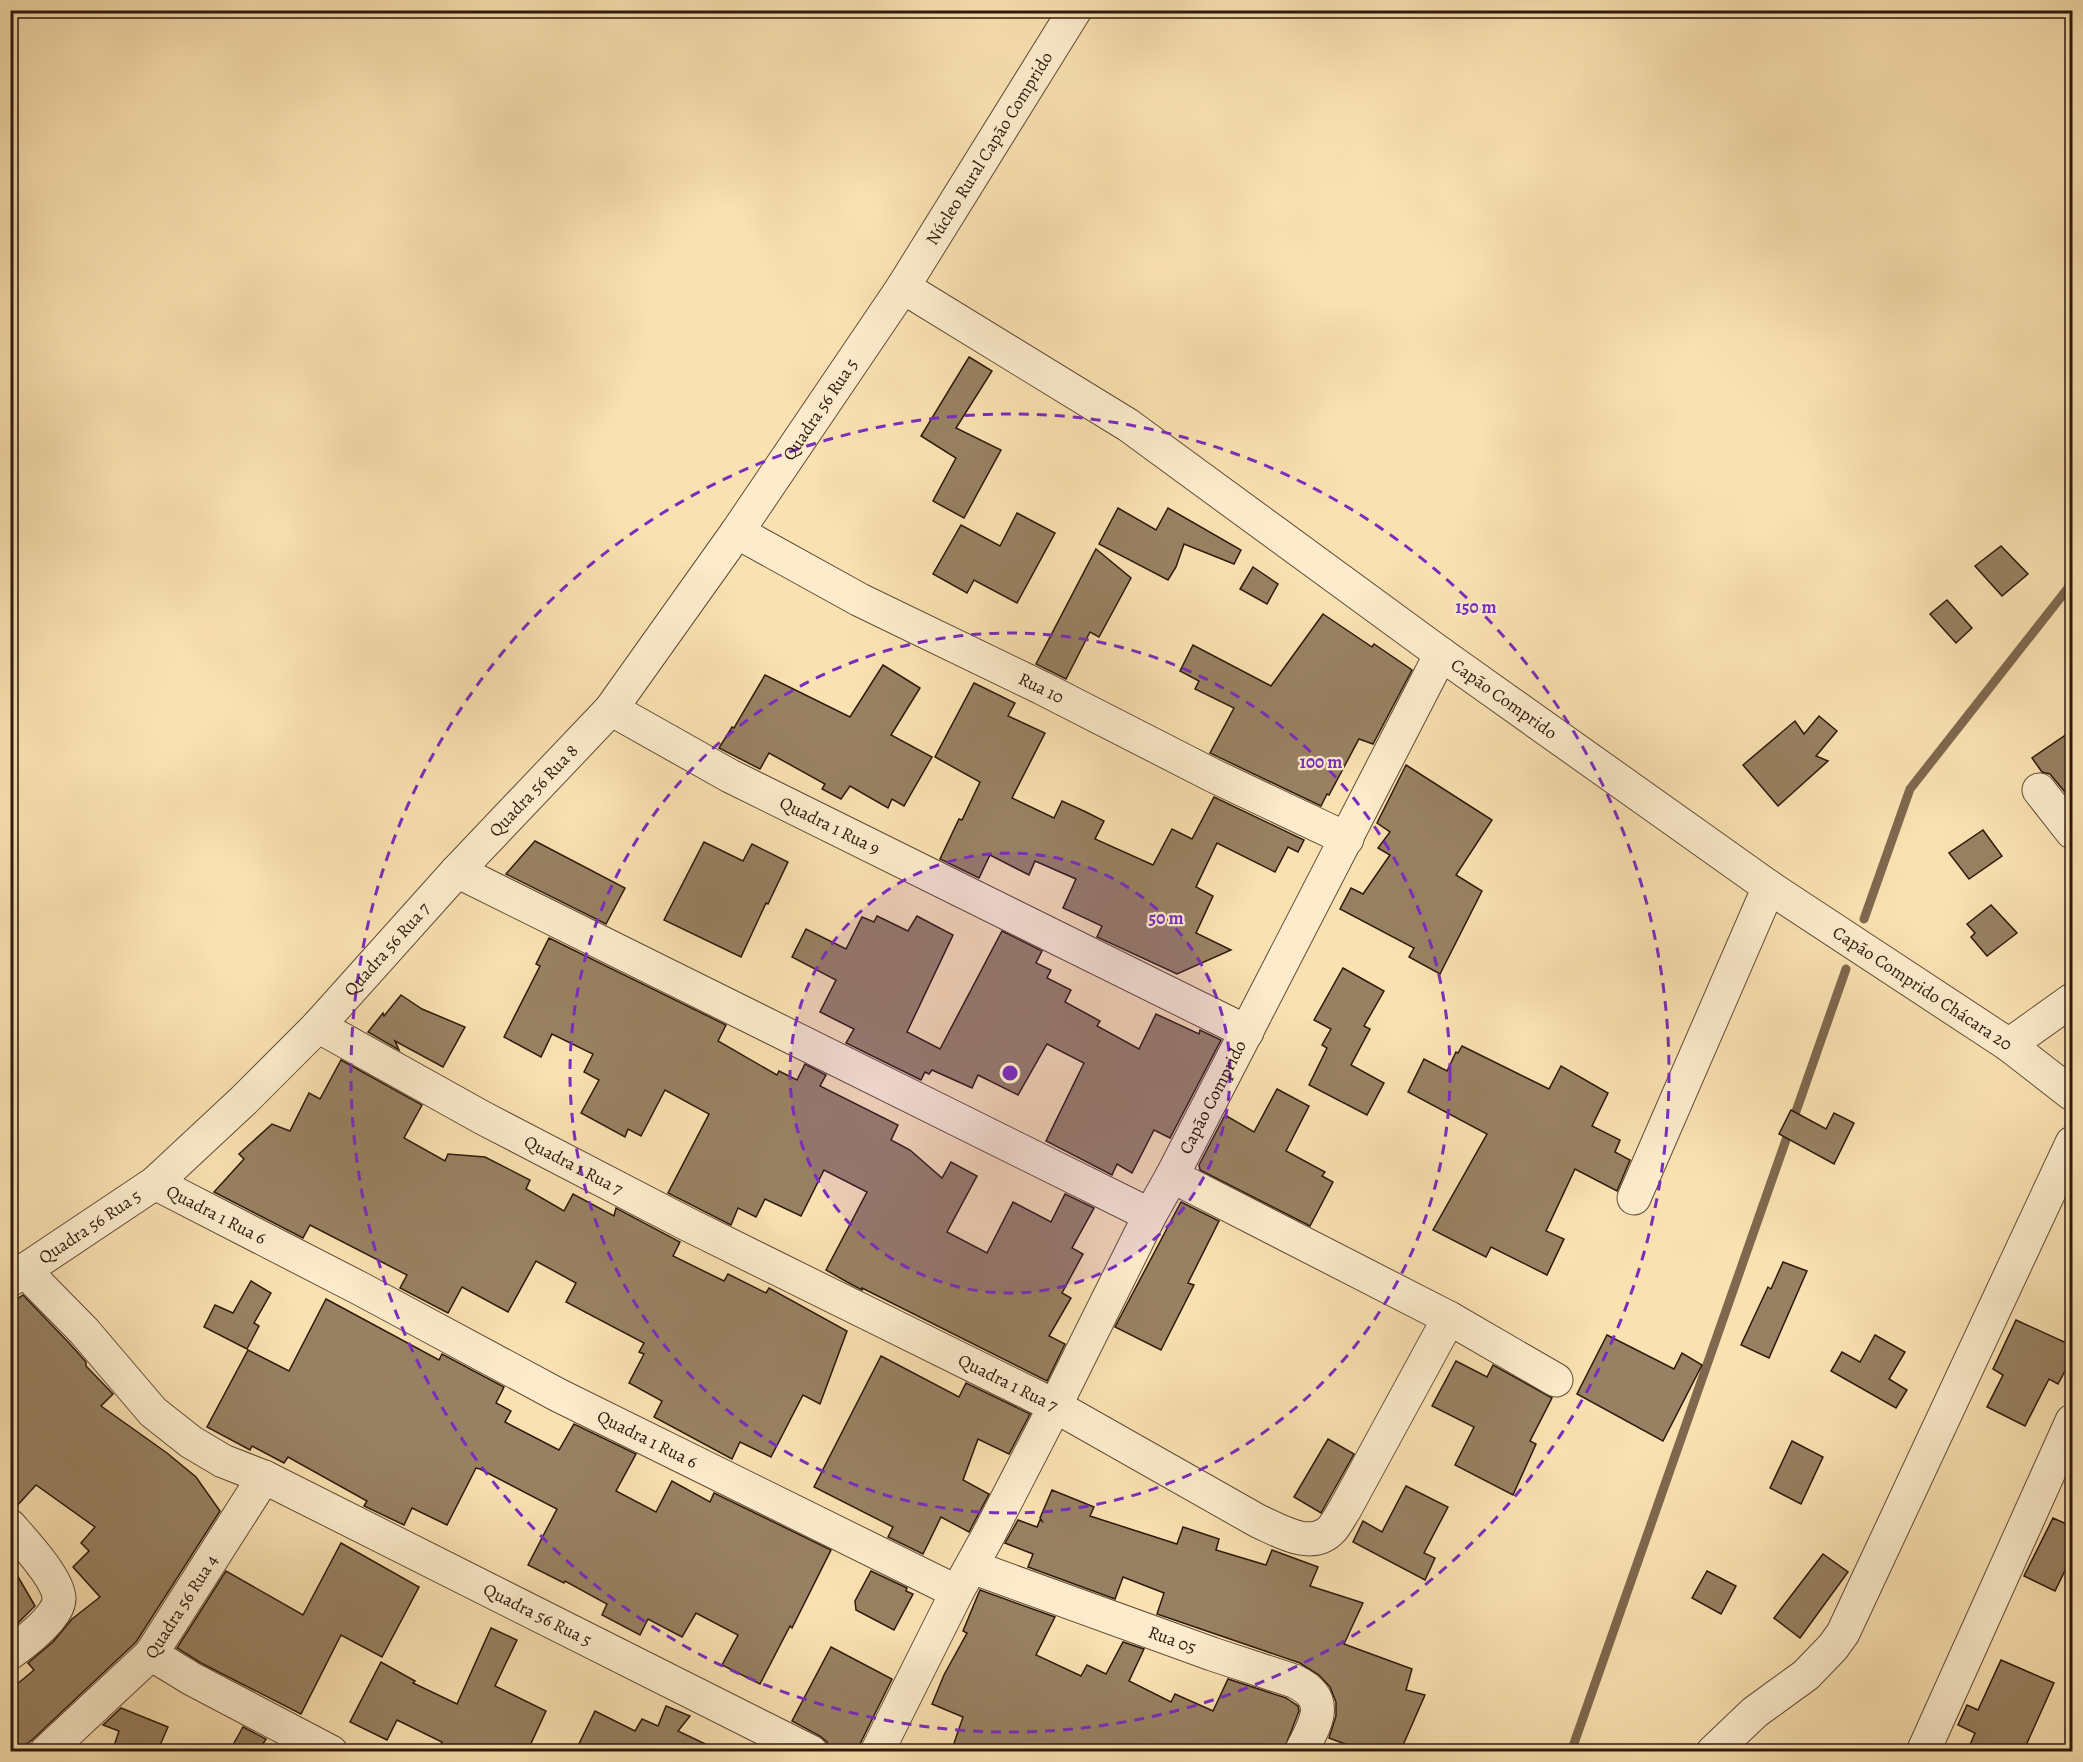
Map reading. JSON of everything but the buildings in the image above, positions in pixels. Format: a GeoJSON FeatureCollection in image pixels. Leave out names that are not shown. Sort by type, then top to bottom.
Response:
{"type":"FeatureCollection","features":[{"type":"Feature","properties":{"kind":"street","name":"Núcleo Rural Capão Comprido"},"geometry":{"type":"LineString","coordinates":[[903,287],[1075,10]]}},
{"type":"Feature","properties":{"kind":"street","name":"Quadra 56 Rua 5"},"geometry":{"type":"LineString","coordinates":[[737,532],[903,287]]}},
{"type":"Feature","properties":{"kind":"street"},"geometry":{"type":"LineString","coordinates":[[903,287],[1128,425],[1441,654]]}},
{"type":"Feature","properties":{"kind":"street"},"geometry":{"type":"LineString","coordinates":[[611,709],[737,532]]}},
{"type":"Feature","properties":{"kind":"street","name":"Rua 10"},"geometry":{"type":"LineString","coordinates":[[737,532],[860,600],[1042,688],[1214,776],[1347,839]]}},
{"type":"Feature","properties":{"kind":"street","name":"Capão Comprido"},"geometry":{"type":"LineString","coordinates":[[1150,1215],[1441,654],[1769,887]]}},
{"type":"Feature","properties":{"kind":"street","name":"Quadra 56 Rua 8"},"geometry":{"type":"LineString","coordinates":[[457,871],[611,709]]}},
{"type":"Feature","properties":{"kind":"street","name":"Quadra 1 Rua 9"},"geometry":{"type":"LineString","coordinates":[[611,709],[730,776],[1246,1032]]}},
{"type":"Feature","properties":{"kind":"street"},"geometry":{"type":"LineString","coordinates":[[2039,790],[2073,832]]}},
{"type":"Feature","properties":{"kind":"street"},"geometry":{"type":"LineString","coordinates":[[457,871],[1150,1215]]}},
{"type":"Feature","properties":{"kind":"street","name":"Quadra 56 Rua 7"},"geometry":{"type":"LineString","coordinates":[[318,1026],[457,871]]}},
{"type":"Feature","properties":{"kind":"street"},"geometry":{"type":"LineString","coordinates":[[1634,1198],[1769,887]]}},
{"type":"Feature","properties":{"kind":"street","name":"Capão Comprido Chácara 20"},"geometry":{"type":"LineString","coordinates":[[1769,887],[2009,1045],[2073,1094]]}},
{"type":"Feature","properties":{"kind":"street"},"geometry":{"type":"LineString","coordinates":[[2009,1045],[2073,1000]]}},
{"type":"Feature","properties":{"kind":"street"},"geometry":{"type":"LineString","coordinates":[[155,1183],[244,1100],[318,1026]]}},
{"type":"Feature","properties":{"kind":"street","name":"Quadra 1 Rua 7"},"geometry":{"type":"LineString","coordinates":[[318,1026],[483,1118],[687,1224],[1055,1406],[1150,1215]]}},
{"type":"Feature","properties":{"kind":"street"},"geometry":{"type":"LineString","coordinates":[[1713,1752],[1755,1712],[1806,1675],[1843,1633],[2073,1143]]}},
{"type":"Feature","properties":{"kind":"street","name":"Capão Comprido"},"geometry":{"type":"LineString","coordinates":[[1172,1176],[1449,1318],[1556,1380]]}},
{"type":"Feature","properties":{"kind":"street","name":"Quadra 56 Rua 5"},"geometry":{"type":"LineString","coordinates":[[155,1183],[17,1275],[84,1331],[153,1412],[191,1442],[223,1461],[264,1477],[811,1752]]}},
{"type":"Feature","properties":{"kind":"street","name":"Quadra 1 Rua 6"},"geometry":{"type":"LineString","coordinates":[[155,1183],[361,1289],[558,1395],[964,1579]]}},
{"type":"Feature","properties":{"kind":"street"},"geometry":{"type":"LineString","coordinates":[[880,1751],[964,1579],[1055,1406],[1258,1521],[1287,1534],[1309,1540],[1317,1539],[1332,1529],[1345,1509],[1449,1318]]}},
{"type":"Feature","properties":{"kind":"street"},"geometry":{"type":"LineString","coordinates":[[1923,1752],[2073,1421]]}},
{"type":"Feature","properties":{"kind":"street","name":"Quadra 56 Rua 4"},"geometry":{"type":"LineString","coordinates":[[264,1477],[151,1654],[192,1679],[331,1752]]}},
{"type":"Feature","properties":{"kind":"street"},"geometry":{"type":"LineString","coordinates":[[10,1526],[48,1573],[57,1588],[60,1600],[56,1611],[45,1623],[10,1653]]}},
{"type":"Feature","properties":{"kind":"street","name":"Rua 05"},"geometry":{"type":"LineString","coordinates":[[964,1579],[1212,1654],[1305,1686],[1315,1699],[1318,1710],[1314,1725],[1301,1752]]}},
{"type":"Feature","properties":{"kind":"street"},"geometry":{"type":"LineString","coordinates":[[46,1752],[151,1654]]}},
{"type":"Feature","properties":{"kind":"waterway"},"geometry":{"type":"LineString","coordinates":[[1864,919],[1910,789],[2072,583]]}},
{"type":"Feature","properties":{"kind":"waterway"},"geometry":{"type":"LineString","coordinates":[[1571,1752],[1846,969]]}}]}
